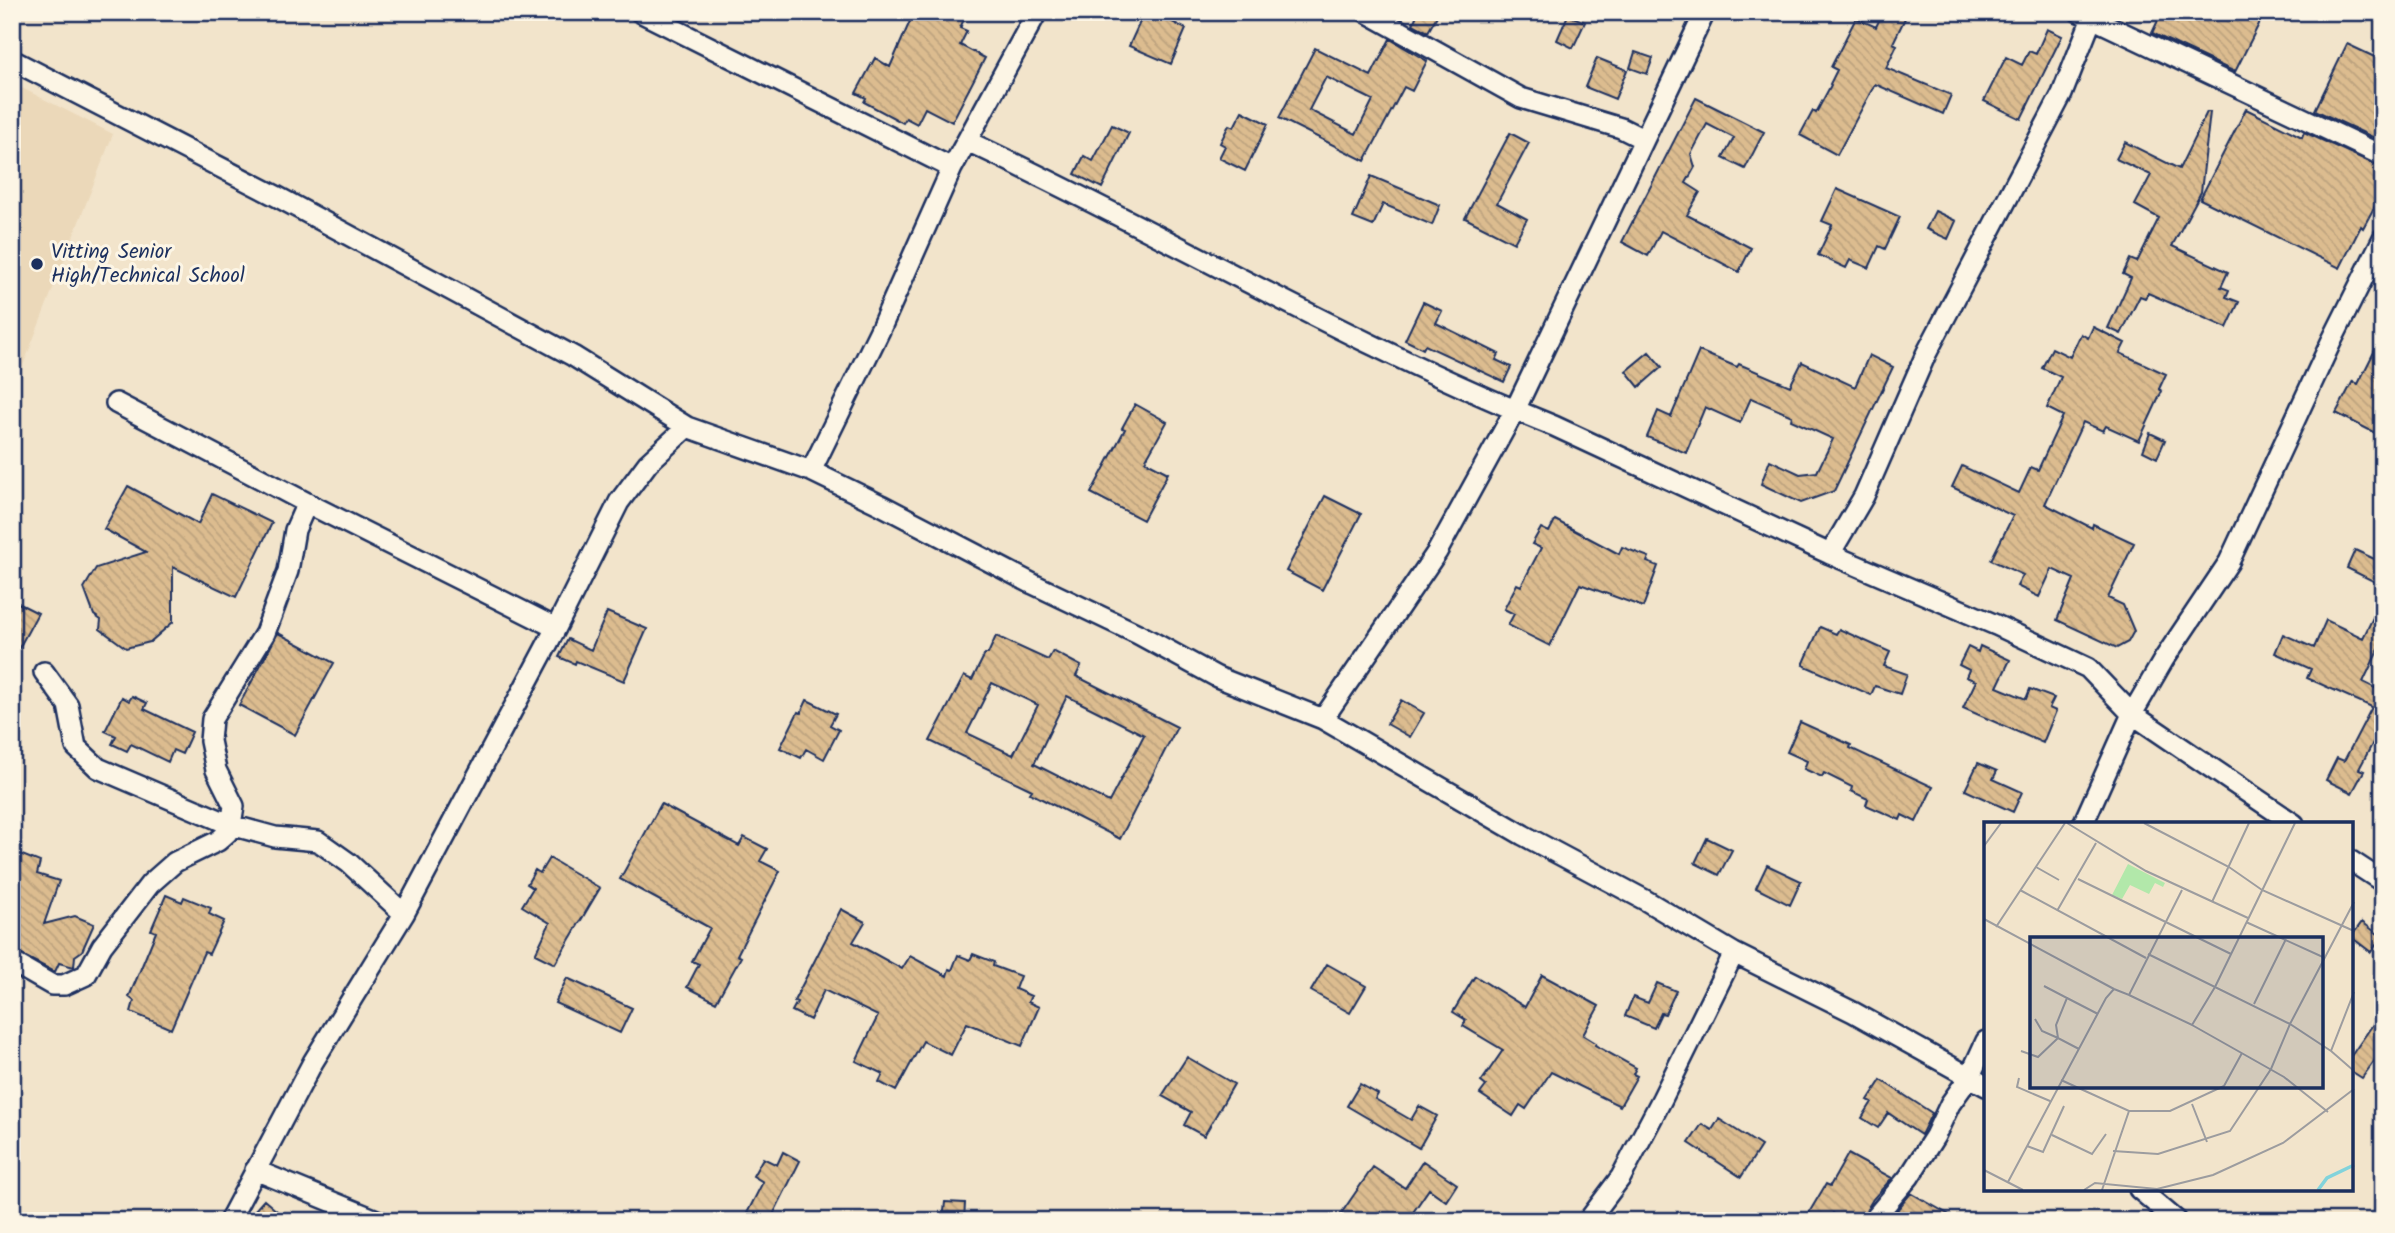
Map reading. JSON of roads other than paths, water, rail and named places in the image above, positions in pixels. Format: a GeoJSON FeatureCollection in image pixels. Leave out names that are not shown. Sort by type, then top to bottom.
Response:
{"type":"FeatureCollection","features":[{"type":"Feature","properties":{"kind":"street"},"geometry":{"type":"LineString","coordinates":[[640,12],[952,168]]}},
{"type":"Feature","properties":{"kind":"street"},"geometry":{"type":"LineString","coordinates":[[811,471],[880,330],[952,168],[1037,12]]}},
{"type":"Feature","properties":{"kind":"street"},"geometry":{"type":"LineString","coordinates":[[1366,12],[1521,98],[1621,128],[1643,139]]}},
{"type":"Feature","properties":{"kind":"street"},"geometry":{"type":"LineString","coordinates":[[1323,719],[1437,552],[1515,410],[1705,12]]}},
{"type":"Feature","properties":{"kind":"street"},"geometry":{"type":"LineString","coordinates":[[1830,554],[1864,496],[1926,354],[2062,94],[2086,15],[2383,156]]}},
{"type":"Feature","properties":{"kind":"street"},"geometry":{"type":"LineString","coordinates":[[12,60],[276,196],[573,356],[687,427],[811,471],[1138,634],[1217,677],[1323,719],[1734,953],[1853,1012],[1978,1081]]}},
{"type":"Feature","properties":{"kind":"street"},"geometry":{"type":"LineString","coordinates":[[967,141],[1058,183],[1354,337],[1830,554],[1996,625],[2088,668],[2132,714],[2291,822]]}},
{"type":"Feature","properties":{"kind":"street"},"geometry":{"type":"LineString","coordinates":[[2084,822],[2132,714],[2164,659],[2229,562],[2331,342],[2383,238]]}},
{"type":"Feature","properties":{"kind":"street"},"geometry":{"type":"LineString","coordinates":[[116,403],[556,628]]}},
{"type":"Feature","properties":{"kind":"street"},"geometry":{"type":"LineString","coordinates":[[229,1221],[313,1062],[404,914],[556,628],[619,502],[648,463],[687,427]]}},
{"type":"Feature","properties":{"kind":"street"},"geometry":{"type":"LineString","coordinates":[[12,962],[52,985],[64,985],[86,975],[102,946],[150,884],[175,862],[218,841],[227,833],[232,825],[234,806],[216,770],[210,741],[212,719],[265,634],[288,571],[295,530],[307,503]]}},
{"type":"Feature","properties":{"kind":"street"},"geometry":{"type":"LineString","coordinates":[[44,672],[68,705],[76,747],[98,768],[232,825],[275,837],[318,841],[349,863],[404,914]]}},
{"type":"Feature","properties":{"kind":"street"},"geometry":{"type":"LineString","coordinates":[[2353,862],[2383,882]]}},
{"type":"Feature","properties":{"kind":"street"},"geometry":{"type":"LineString","coordinates":[[1588,1221],[1621,1177],[1734,953]]}},
{"type":"Feature","properties":{"kind":"street"},"geometry":{"type":"LineString","coordinates":[[1872,1221],[1909,1177],[1951,1104],[1978,1081],[1984,1051]]}},
{"type":"Feature","properties":{"kind":"street"},"geometry":{"type":"LineString","coordinates":[[255,1170],[379,1221]]}},
{"type":"Feature","properties":{"kind":"street"},"geometry":{"type":"LineString","coordinates":[[2141,1191],[2177,1221]]}},
{"type":"Feature","properties":{"kind":"place","name":"Vitting Senior High/Technical School"},"geometry":{"type":"Point","coordinates":[37,264]}}]}
